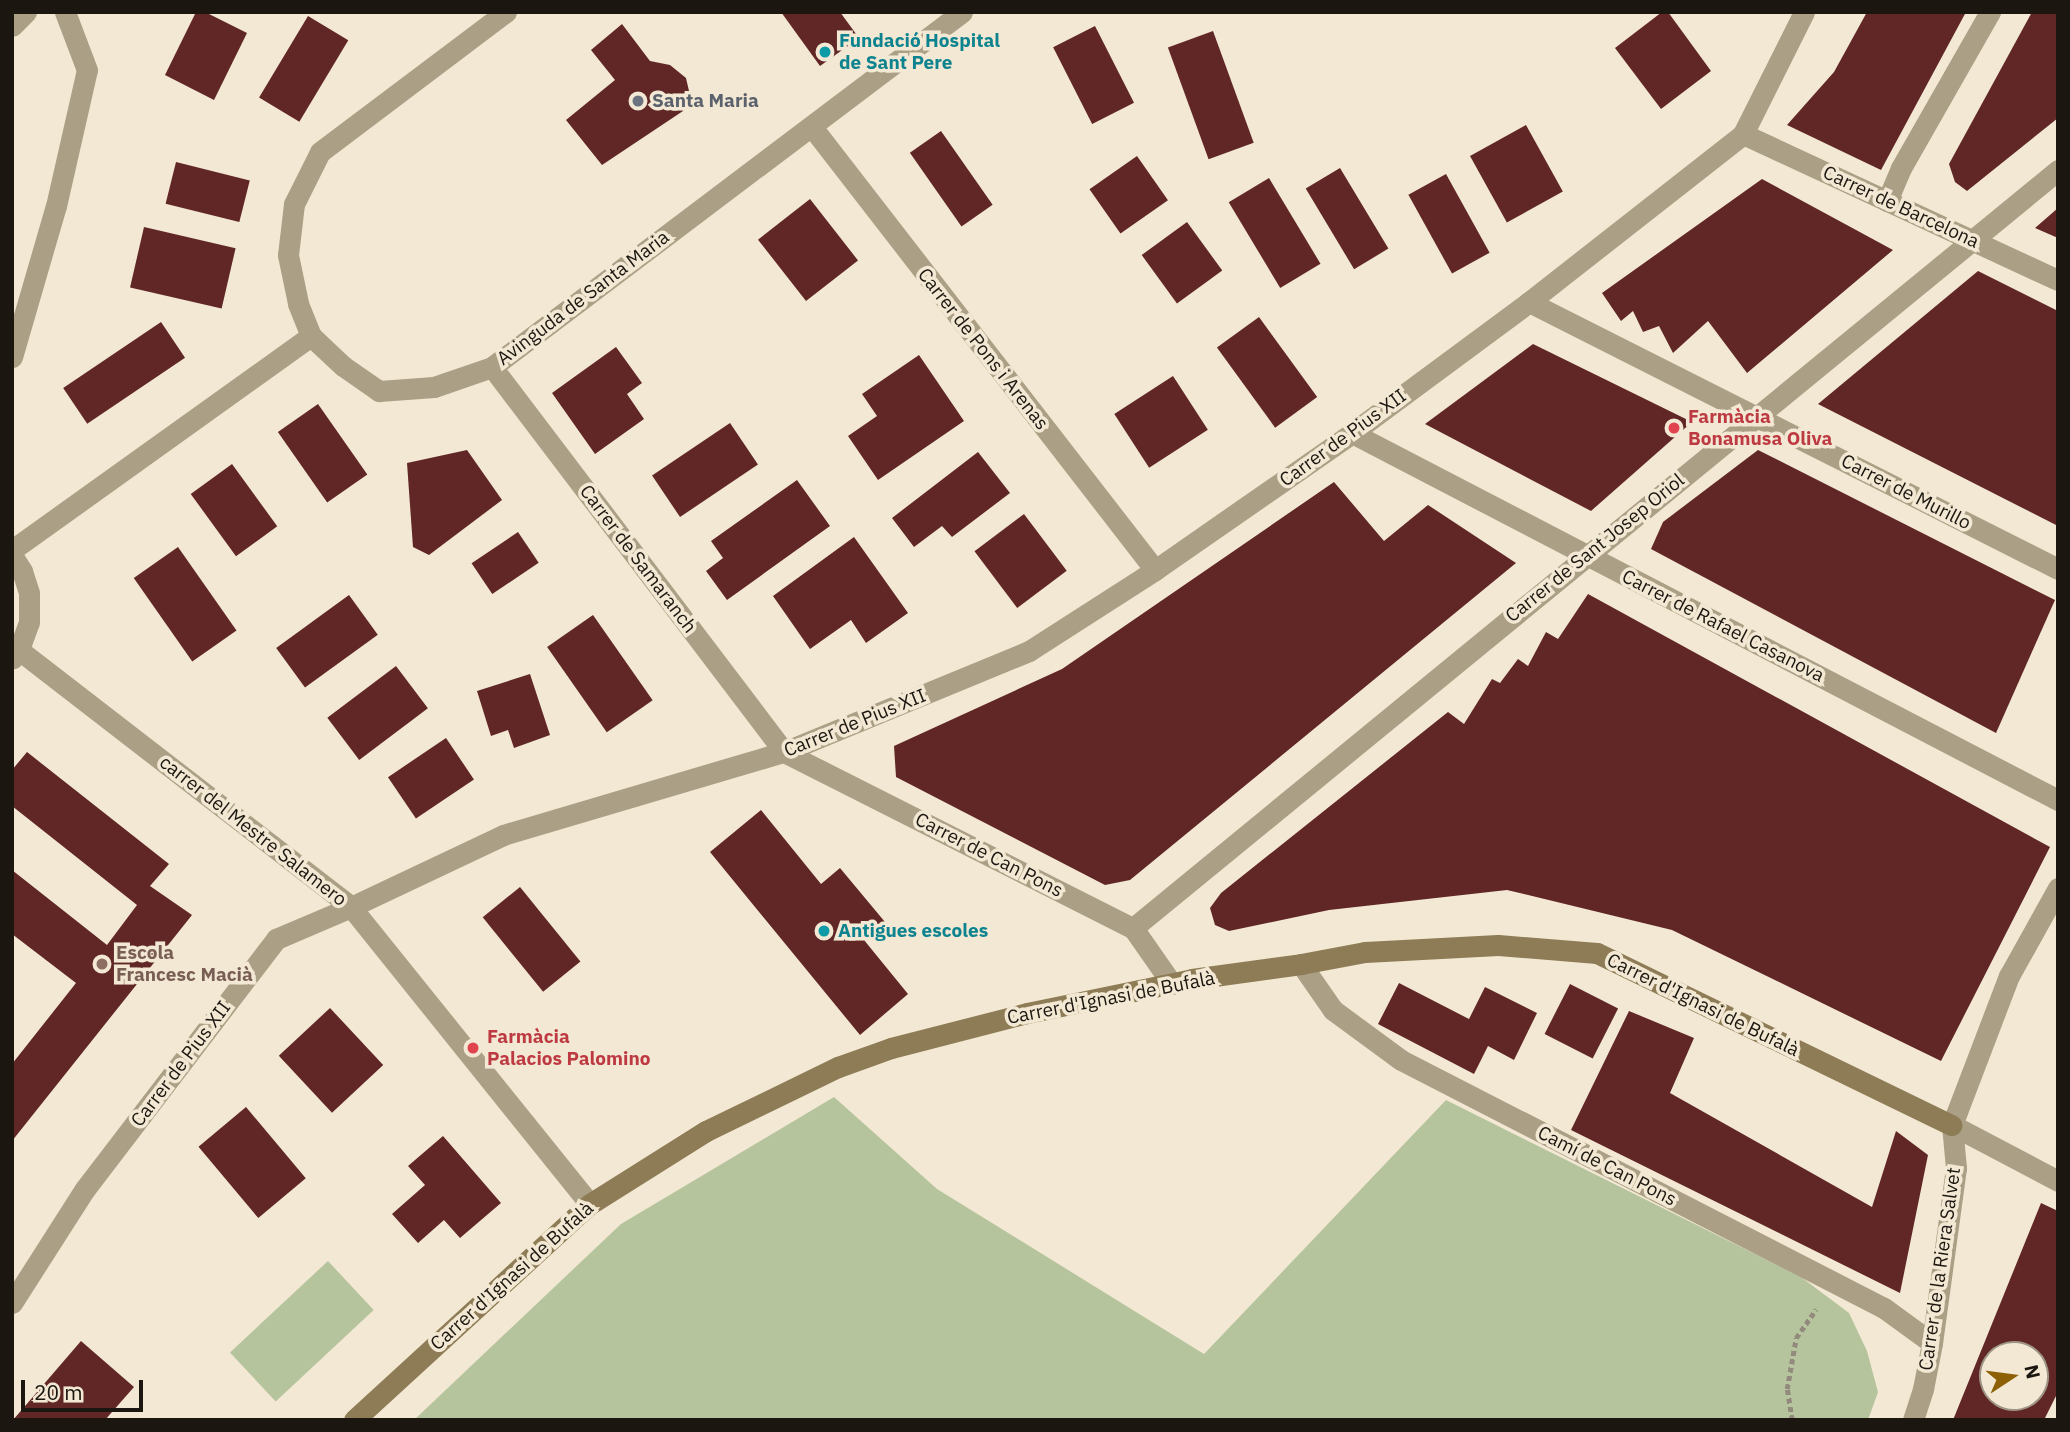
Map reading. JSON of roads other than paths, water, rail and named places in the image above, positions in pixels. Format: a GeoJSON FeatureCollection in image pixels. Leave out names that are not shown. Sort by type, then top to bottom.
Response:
{"type":"FeatureCollection","features":[{"type":"Feature","properties":{"kind":"street"},"geometry":{"type":"LineString","coordinates":[[12,26],[26,12]]}},
{"type":"Feature","properties":{"kind":"street"},"geometry":{"type":"LineString","coordinates":[[12,357],[56,206],[87,70],[65,12]]}},
{"type":"Feature","properties":{"kind":"street"},"geometry":{"type":"LineString","coordinates":[[12,550],[311,337],[298,303],[288,255],[294,204],[320,152],[506,12]]}},
{"type":"Feature","properties":{"kind":"street","name":"Avinguda de Santa Maria"},"geometry":{"type":"LineString","coordinates":[[311,337],[343,366],[379,391],[435,387],[492,367],[962,12]]}},
{"type":"Feature","properties":{"kind":"street"},"geometry":{"type":"LineString","coordinates":[[1887,201],[1901,168],[1990,12]]}},
{"type":"Feature","properties":{"kind":"street"},"geometry":{"type":"LineString","coordinates":[[1743,134],[1797,14]]}},
{"type":"Feature","properties":{"kind":"street","name":"Carrer de Pons i Arenas"},"geometry":{"type":"LineString","coordinates":[[812,127],[1154,570]]}},
{"type":"Feature","properties":{"kind":"street","name":"Carrer de Barcelona"},"geometry":{"type":"LineString","coordinates":[[1743,134],[2058,280]]}},
{"type":"Feature","properties":{"kind":"street","name":"Carrer de Pius XII"},"geometry":{"type":"LineString","coordinates":[[12,1303],[85,1189],[276,939],[351,907],[503,835],[784,752],[1029,651],[1154,570],[1352,433],[1529,302],[1743,134]]}},
{"type":"Feature","properties":{"kind":"street","name":"Carrer de Sant Josep Oriol"},"geometry":{"type":"LineString","coordinates":[[1133,928],[2058,170]]}},
{"type":"Feature","properties":{"kind":"street","name":"Carrer de Murillo"},"geometry":{"type":"LineString","coordinates":[[1529,302],[2058,569]]}},
{"type":"Feature","properties":{"kind":"street","name":"Carrer de Samaranch"},"geometry":{"type":"LineString","coordinates":[[492,367],[784,752]]}},
{"type":"Feature","properties":{"kind":"street","name":"Carrer de Rafael Casanova"},"geometry":{"type":"LineString","coordinates":[[1352,433],[2058,800]]}},
{"type":"Feature","properties":{"kind":"street"},"geometry":{"type":"LineString","coordinates":[[12,555],[22,570],[29,593],[29,622],[16,655]]}},
{"type":"Feature","properties":{"kind":"street","name":"carrer del Mestre Salamero"},"geometry":{"type":"LineString","coordinates":[[16,655],[351,907],[590,1204]]}},
{"type":"Feature","properties":{"kind":"street","name":"Carrer de Can Pons"},"geometry":{"type":"LineString","coordinates":[[784,752],[1133,928],[1172,984]]}},
{"type":"Feature","properties":{"kind":"street","name":"Carrer de la Riera Salvet"},"geometry":{"type":"LineString","coordinates":[[1913,1420],[1933,1343],[1956,1168],[1952,1125],[2009,976],[2058,888]]}},
{"type":"Feature","properties":{"kind":"street","name":"Carrer d'Ignasi de Bufalà"},"geometry":{"type":"LineString","coordinates":[[354,1420],[590,1204],[706,1131],[838,1067],[891,1048],[1027,1013],[1172,984],[1365,952],[1498,945],[1597,953],[1952,1125]]}},
{"type":"Feature","properties":{"kind":"street","name":"Camí de Can Pons"},"geometry":{"type":"LineString","coordinates":[[1301,964],[1334,1010],[1401,1060],[1884,1308],[1933,1343]]}},
{"type":"Feature","properties":{"kind":"street"},"geometry":{"type":"LineString","coordinates":[[1952,1125],[2058,1181]]}},
{"type":"Feature","properties":{"kind":"place","name":"Fundació Hospital de Sant Pere"},"geometry":{"type":"Point","coordinates":[825,52]}},
{"type":"Feature","properties":{"kind":"place","name":"Santa Maria"},"geometry":{"type":"Point","coordinates":[638,101]}},
{"type":"Feature","properties":{"kind":"place","name":"Farmàcia Bonamusa Oliva"},"geometry":{"type":"Point","coordinates":[1674,428]}},
{"type":"Feature","properties":{"kind":"place","name":"Antigues escoles"},"geometry":{"type":"Point","coordinates":[824,931]}},
{"type":"Feature","properties":{"kind":"place","name":"Escola Francesc Macià"},"geometry":{"type":"Point","coordinates":[102,964]}},
{"type":"Feature","properties":{"kind":"place","name":"Farmàcia Palacios Palomino"},"geometry":{"type":"Point","coordinates":[473,1048]}}]}
